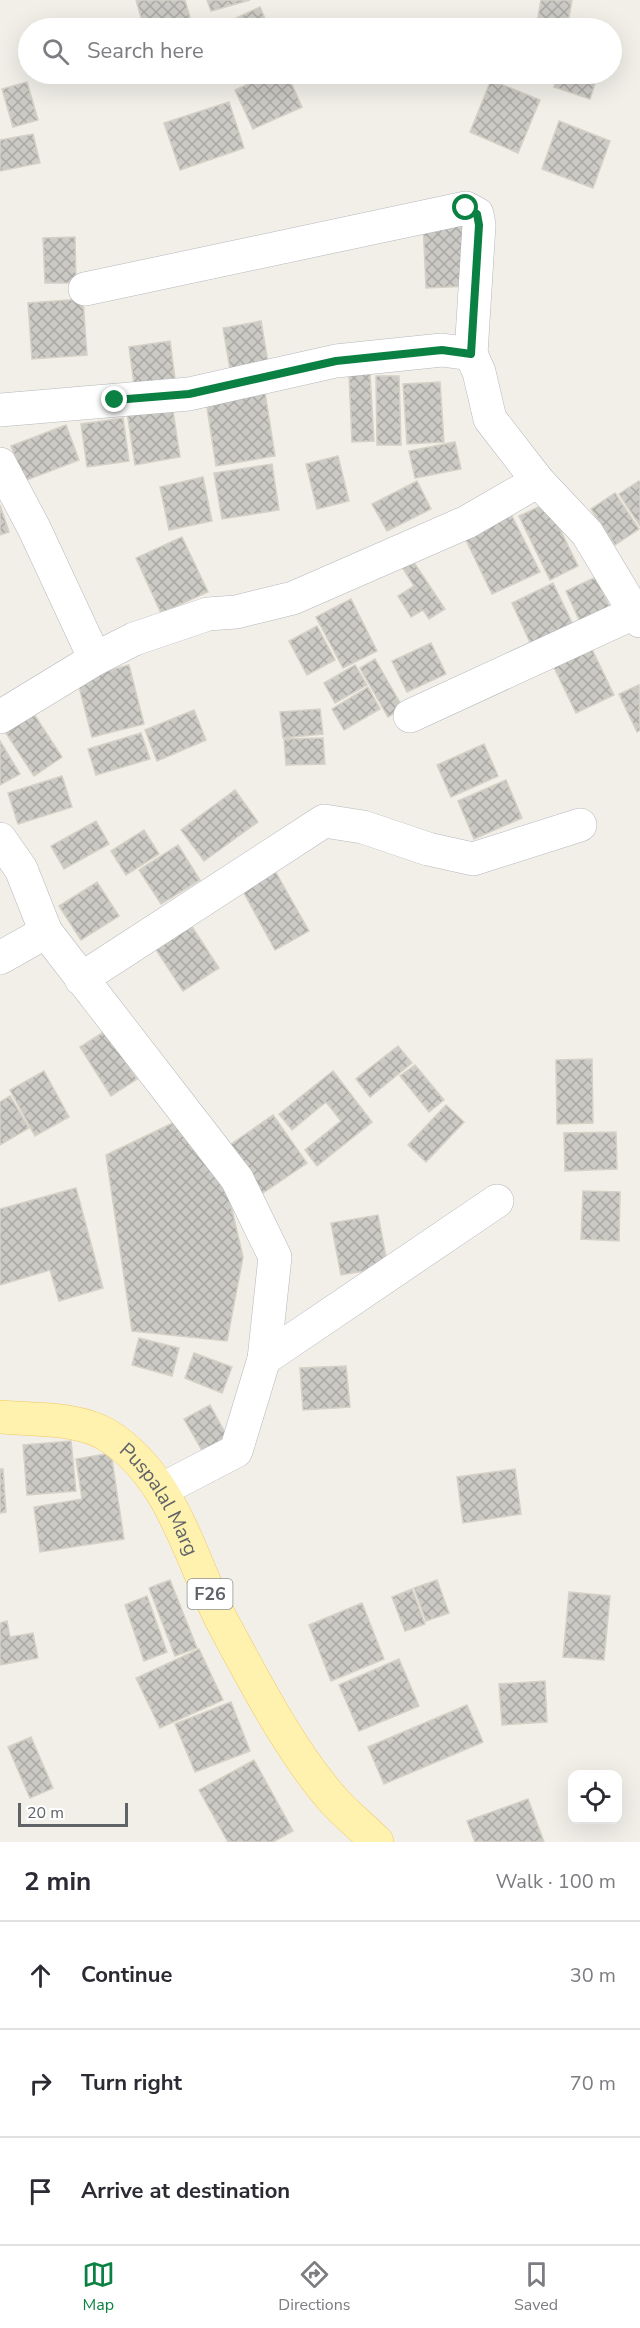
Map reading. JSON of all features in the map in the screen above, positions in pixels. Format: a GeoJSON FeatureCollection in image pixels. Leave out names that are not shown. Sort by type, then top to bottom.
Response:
{"type":"FeatureCollection","features":[{"type":"Feature","properties":{"kind":"main road","name":"Puspalal Marg"},"geometry":{"type":"LineString","coordinates":[[0,1416],[75,1424],[106,1435],[135,1458],[161,1490],[179,1524],[222,1621],[293,1747],[334,1801],[377,1842]]}},
{"type":"Feature","properties":{"kind":"street"},"geometry":{"type":"LineString","coordinates":[[85,289],[466,208],[477,214],[479,225],[471,354],[479,372],[490,419],[538,481],[587,533],[638,615],[410,716]]}},
{"type":"Feature","properties":{"kind":"street"},"geometry":{"type":"LineString","coordinates":[[0,410],[189,394],[336,361],[442,350],[471,354]]}},
{"type":"Feature","properties":{"kind":"street"},"geometry":{"type":"LineString","coordinates":[[0,464],[34,528],[95,659]]}},
{"type":"Feature","properties":{"kind":"street"},"geometry":{"type":"LineString","coordinates":[[0,717],[95,659],[134,639],[208,614],[236,612],[293,598],[467,522],[538,481]]}},
{"type":"Feature","properties":{"kind":"street"},"geometry":{"type":"LineString","coordinates":[[81,979],[324,821],[363,827],[428,849],[473,859],[580,825]]}},
{"type":"Feature","properties":{"kind":"street"},"geometry":{"type":"LineString","coordinates":[[0,839],[21,869],[46,932],[237,1179],[275,1257],[264,1359],[236,1451],[161,1490]]}},
{"type":"Feature","properties":{"kind":"street"},"geometry":{"type":"LineString","coordinates":[[0,958],[46,932]]}},
{"type":"Feature","properties":{"kind":"street"},"geometry":{"type":"LineString","coordinates":[[264,1359],[497,1201]]}},
{"type":"Feature","properties":{"kind":"building"},"geometry":{"type":"Polygon","coordinates":[[[136,0],[185,0],[190,18],[141,18],[136,0]]]}},
{"type":"Feature","properties":{"kind":"building"},"geometry":{"type":"Polygon","coordinates":[[[207,0],[250,0],[211,11],[207,0]]]}},
{"type":"Feature","properties":{"kind":"building"},"geometry":{"type":"Polygon","coordinates":[[[541,0],[572,0],[569,18],[538,18],[541,0]]]}},
{"type":"Feature","properties":{"kind":"building"},"geometry":{"type":"Polygon","coordinates":[[[260,7],[265,18],[236,18],[260,7]]]}},
{"type":"Feature","properties":{"kind":"building"},"geometry":{"type":"Polygon","coordinates":[[[28,84],[38,120],[13,127],[2,89],[28,84]]]}},
{"type":"Feature","properties":{"kind":"building"},"geometry":{"type":"Polygon","coordinates":[[[248,84],[292,84],[302,107],[253,129],[235,90],[248,84]]]}},
{"type":"Feature","properties":{"kind":"building"},"geometry":{"type":"Polygon","coordinates":[[[489,84],[501,84],[540,100],[518,153],[470,132],[489,84]]]}},
{"type":"Feature","properties":{"kind":"building"},"geometry":{"type":"Polygon","coordinates":[[[555,84],[595,84],[590,99],[554,87],[555,84]]]}},
{"type":"Feature","properties":{"kind":"building"},"geometry":{"type":"Polygon","coordinates":[[[229,102],[244,148],[180,170],[164,123],[229,102]]]}},
{"type":"Feature","properties":{"kind":"building"},"geometry":{"type":"Polygon","coordinates":[[[559,121],[610,141],[593,188],[542,169],[559,121]]]}},
{"type":"Feature","properties":{"kind":"building"},"geometry":{"type":"Polygon","coordinates":[[[33,134],[40,163],[0,171],[0,140],[33,134]]]}},
{"type":"Feature","properties":{"kind":"building"},"geometry":{"type":"Polygon","coordinates":[[[469,221],[471,286],[426,288],[423,222],[469,221]]]}},
{"type":"Feature","properties":{"kind":"building"},"geometry":{"type":"Polygon","coordinates":[[[75,237],[76,283],[45,283],[43,238],[75,237]]]}},
{"type":"Feature","properties":{"kind":"building"},"geometry":{"type":"Polygon","coordinates":[[[83,299],[87,355],[32,359],[28,303],[83,299]]]}},
{"type":"Feature","properties":{"kind":"building"},"geometry":{"type":"Polygon","coordinates":[[[261,321],[269,368],[231,375],[223,328],[261,321]]]}},
{"type":"Feature","properties":{"kind":"building"},"geometry":{"type":"Polygon","coordinates":[[[170,341],[176,386],[135,392],[129,347],[170,341]]]}},
{"type":"Feature","properties":{"kind":"building"},"geometry":{"type":"Polygon","coordinates":[[[370,374],[374,441],[352,442],[349,375],[370,374]]]}},
{"type":"Feature","properties":{"kind":"building"},"geometry":{"type":"Polygon","coordinates":[[[376,376],[399,376],[401,445],[377,445],[376,376]]]}},
{"type":"Feature","properties":{"kind":"building"},"geometry":{"type":"Polygon","coordinates":[[[440,382],[444,442],[407,444],[403,384],[440,382]]]}},
{"type":"Feature","properties":{"kind":"building"},"geometry":{"type":"Polygon","coordinates":[[[264,386],[275,456],[216,466],[205,395],[264,386]]]}},
{"type":"Feature","properties":{"kind":"building"},"geometry":{"type":"Polygon","coordinates":[[[172,404],[180,457],[135,465],[127,412],[172,404]]]}},
{"type":"Feature","properties":{"kind":"building"},"geometry":{"type":"Polygon","coordinates":[[[123,418],[129,461],[87,467],[81,424],[123,418]]]}},
{"type":"Feature","properties":{"kind":"building"},"geometry":{"type":"Polygon","coordinates":[[[66,425],[79,460],[24,481],[11,446],[66,425]]]}},
{"type":"Feature","properties":{"kind":"building"},"geometry":{"type":"Polygon","coordinates":[[[455,442],[461,469],[415,478],[409,451],[455,442]]]}},
{"type":"Feature","properties":{"kind":"building"},"geometry":{"type":"Polygon","coordinates":[[[338,456],[349,501],[317,509],[306,464],[338,456]]]}},
{"type":"Feature","properties":{"kind":"building"},"geometry":{"type":"Polygon","coordinates":[[[272,464],[279,510],[222,519],[214,473],[272,464]]]}},
{"type":"Feature","properties":{"kind":"building"},"geometry":{"type":"Polygon","coordinates":[[[203,477],[212,521],[169,530],[160,487],[203,477]]]}},
{"type":"Feature","properties":{"kind":"building"},"geometry":{"type":"Polygon","coordinates":[[[417,481],[431,509],[387,531],[372,504],[417,481]]]}},
{"type":"Feature","properties":{"kind":"building"},"geometry":{"type":"Polygon","coordinates":[[[640,482],[640,526],[619,494],[640,482]]]}},
{"type":"Feature","properties":{"kind":"building"},"geometry":{"type":"Polygon","coordinates":[[[615,493],[639,529],[615,545],[591,509],[615,493]]]}},
{"type":"Feature","properties":{"kind":"building"},"geometry":{"type":"Polygon","coordinates":[[[547,503],[578,566],[550,580],[519,516],[547,503]]]}},
{"type":"Feature","properties":{"kind":"building"},"geometry":{"type":"Polygon","coordinates":[[[0,505],[9,532],[0,535],[0,505]]]}},
{"type":"Feature","properties":{"kind":"building"},"geometry":{"type":"Polygon","coordinates":[[[511,514],[540,572],[492,594],[465,538],[511,514]]]}},
{"type":"Feature","properties":{"kind":"building"},"geometry":{"type":"Polygon","coordinates":[[[182,537],[208,592],[161,613],[136,558],[182,537]]]}},
{"type":"Feature","properties":{"kind":"building"},"geometry":{"type":"Polygon","coordinates":[[[413,561],[445,609],[429,619],[423,610],[411,617],[398,596],[414,586],[402,567],[413,561]]]}},
{"type":"Feature","properties":{"kind":"building"},"geometry":{"type":"Polygon","coordinates":[[[596,577],[611,610],[581,624],[566,591],[596,577]]]}},
{"type":"Feature","properties":{"kind":"building"},"geometry":{"type":"Polygon","coordinates":[[[553,583],[576,631],[534,651],[512,603],[553,583]]]}},
{"type":"Feature","properties":{"kind":"building"},"geometry":{"type":"Polygon","coordinates":[[[351,599],[377,651],[343,668],[316,617],[351,599]]]}},
{"type":"Feature","properties":{"kind":"building"},"geometry":{"type":"Polygon","coordinates":[[[317,626],[335,660],[307,675],[289,641],[317,626]]]}},
{"type":"Feature","properties":{"kind":"building"},"geometry":{"type":"Polygon","coordinates":[[[588,641],[614,695],[576,713],[550,659],[588,641]]]}},
{"type":"Feature","properties":{"kind":"building"},"geometry":{"type":"Polygon","coordinates":[[[431,643],[446,674],[407,692],[392,661],[431,643]]]}},
{"type":"Feature","properties":{"kind":"building"},"geometry":{"type":"Polygon","coordinates":[[[375,659],[403,708],[388,717],[360,668],[375,659]]]}},
{"type":"Feature","properties":{"kind":"building"},"geometry":{"type":"Polygon","coordinates":[[[129,665],[144,724],[92,737],[77,679],[129,665]]]}},
{"type":"Feature","properties":{"kind":"building"},"geometry":{"type":"Polygon","coordinates":[[[355,665],[367,685],[335,703],[324,683],[355,665]]]}},
{"type":"Feature","properties":{"kind":"building"},"geometry":{"type":"Polygon","coordinates":[[[639,685],[640,730],[637,732],[619,694],[639,685]]]}},
{"type":"Feature","properties":{"kind":"building"},"geometry":{"type":"Polygon","coordinates":[[[368,687],[380,709],[344,730],[332,709],[368,687]]]}},
{"type":"Feature","properties":{"kind":"building"},"geometry":{"type":"Polygon","coordinates":[[[30,708],[62,757],[34,776],[2,727],[30,708]]]}},
{"type":"Feature","properties":{"kind":"building"},"geometry":{"type":"Polygon","coordinates":[[[320,709],[323,734],[283,738],[280,712],[320,709]]]}},
{"type":"Feature","properties":{"kind":"building"},"geometry":{"type":"Polygon","coordinates":[[[194,710],[206,740],[157,761],[145,730],[194,710]]]}},
{"type":"Feature","properties":{"kind":"building"},"geometry":{"type":"Polygon","coordinates":[[[141,733],[150,759],[96,775],[88,749],[141,733]]]}},
{"type":"Feature","properties":{"kind":"building"},"geometry":{"type":"Polygon","coordinates":[[[323,738],[325,764],[286,765],[284,739],[323,738]]]}},
{"type":"Feature","properties":{"kind":"building"},"geometry":{"type":"Polygon","coordinates":[[[0,741],[20,774],[0,785],[0,741]]]}},
{"type":"Feature","properties":{"kind":"building"},"geometry":{"type":"Polygon","coordinates":[[[484,744],[498,776],[451,797],[437,765],[484,744]]]}},
{"type":"Feature","properties":{"kind":"building"},"geometry":{"type":"Polygon","coordinates":[[[62,776],[72,807],[18,824],[8,793],[62,776]]]}},
{"type":"Feature","properties":{"kind":"building"},"geometry":{"type":"Polygon","coordinates":[[[506,780],[522,818],[474,839],[458,801],[506,780]]]}},
{"type":"Feature","properties":{"kind":"building"},"geometry":{"type":"Polygon","coordinates":[[[235,790],[258,822],[204,861],[181,830],[235,790]]]}},
{"type":"Feature","properties":{"kind":"building"},"geometry":{"type":"Polygon","coordinates":[[[96,821],[109,844],[64,869],[51,846],[96,821]]]}},
{"type":"Feature","properties":{"kind":"building"},"geometry":{"type":"Polygon","coordinates":[[[144,830],[159,854],[126,875],[111,851],[144,830]]]}},
{"type":"Feature","properties":{"kind":"building"},"geometry":{"type":"Polygon","coordinates":[[[178,845],[200,880],[161,904],[139,870],[178,845]]]}},
{"type":"Feature","properties":{"kind":"building"},"geometry":{"type":"Polygon","coordinates":[[[270,862],[309,931],[275,950],[238,882],[270,862]]]}},
{"type":"Feature","properties":{"kind":"building"},"geometry":{"type":"Polygon","coordinates":[[[97,882],[119,916],[81,940],[59,906],[97,882]]]}},
{"type":"Feature","properties":{"kind":"building"},"geometry":{"type":"Polygon","coordinates":[[[187,919],[219,968],[183,991],[151,942],[187,919]]]}},
{"type":"Feature","properties":{"kind":"building"},"geometry":{"type":"Polygon","coordinates":[[[105,1031],[137,1079],[111,1096],[80,1047],[105,1031]]]}},
{"type":"Feature","properties":{"kind":"building"},"geometry":{"type":"Polygon","coordinates":[[[398,1046],[412,1063],[370,1097],[356,1079],[398,1046]]]}},
{"type":"Feature","properties":{"kind":"building"},"geometry":{"type":"Polygon","coordinates":[[[592,1059],[593,1123],[557,1124],[556,1060],[592,1059]]]}},
{"type":"Feature","properties":{"kind":"building"},"geometry":{"type":"Polygon","coordinates":[[[415,1065],[444,1100],[429,1112],[400,1076],[415,1065]]]}},
{"type":"Feature","properties":{"kind":"building"},"geometry":{"type":"Polygon","coordinates":[[[44,1071],[69,1117],[35,1136],[10,1090],[44,1071]]]}},
{"type":"Feature","properties":{"kind":"building"},"geometry":{"type":"Polygon","coordinates":[[[333,1071],[372,1122],[317,1166],[305,1150],[341,1121],[326,1102],[292,1130],[279,1114],[333,1071]]]}},
{"type":"Feature","properties":{"kind":"building"},"geometry":{"type":"Polygon","coordinates":[[[10,1096],[29,1128],[0,1145],[0,1102],[10,1096]]]}},
{"type":"Feature","properties":{"kind":"building"},"geometry":{"type":"Polygon","coordinates":[[[446,1105],[464,1122],[426,1162],[408,1145],[446,1105]]]}},
{"type":"Feature","properties":{"kind":"building"},"geometry":{"type":"Polygon","coordinates":[[[273,1115],[307,1163],[260,1195],[227,1147],[273,1115]]]}},
{"type":"Feature","properties":{"kind":"building"},"geometry":{"type":"Polygon","coordinates":[[[179,1120],[227,1188],[243,1257],[227,1341],[132,1331],[106,1155],[179,1120]]]}},
{"type":"Feature","properties":{"kind":"building"},"geometry":{"type":"Polygon","coordinates":[[[616,1132],[617,1169],[565,1171],[564,1133],[616,1132]]]}},
{"type":"Feature","properties":{"kind":"building"},"geometry":{"type":"Polygon","coordinates":[[[76,1188],[103,1288],[59,1301],[50,1270],[0,1285],[0,1209],[76,1188]]]}},
{"type":"Feature","properties":{"kind":"building"},"geometry":{"type":"Polygon","coordinates":[[[583,1191],[620,1192],[619,1241],[581,1239],[583,1191]]]}},
{"type":"Feature","properties":{"kind":"building"},"geometry":{"type":"Polygon","coordinates":[[[378,1215],[388,1267],[341,1275],[331,1223],[378,1215]]]}},
{"type":"Feature","properties":{"kind":"building"},"geometry":{"type":"Polygon","coordinates":[[[139,1338],[179,1348],[172,1376],[132,1365],[139,1338]]]}},
{"type":"Feature","properties":{"kind":"building"},"geometry":{"type":"Polygon","coordinates":[[[194,1353],[232,1367],[222,1393],[185,1378],[194,1353]]]}},
{"type":"Feature","properties":{"kind":"building"},"geometry":{"type":"Polygon","coordinates":[[[346,1366],[350,1407],[303,1410],[300,1368],[346,1366]]]}},
{"type":"Feature","properties":{"kind":"building"},"geometry":{"type":"Polygon","coordinates":[[[210,1405],[229,1440],[204,1454],[184,1419],[210,1405]]]}},
{"type":"Feature","properties":{"kind":"building"},"geometry":{"type":"Polygon","coordinates":[[[71,1441],[76,1491],[27,1495],[23,1445],[71,1441]]]}},
{"type":"Feature","properties":{"kind":"building"},"geometry":{"type":"Polygon","coordinates":[[[111,1453],[124,1539],[40,1552],[34,1507],[82,1499],[76,1459],[111,1453]]]}},
{"type":"Feature","properties":{"kind":"building"},"geometry":{"type":"Polygon","coordinates":[[[0,1469],[3,1469],[6,1512],[0,1513],[0,1469]]]}},
{"type":"Feature","properties":{"kind":"building"},"geometry":{"type":"Polygon","coordinates":[[[515,1469],[521,1514],[463,1523],[457,1477],[515,1469]]]}},
{"type":"Feature","properties":{"kind":"building"},"geometry":{"type":"Polygon","coordinates":[[[170,1580],[197,1648],[175,1656],[149,1588],[170,1580]]]}},
{"type":"Feature","properties":{"kind":"building"},"geometry":{"type":"Polygon","coordinates":[[[437,1580],[449,1613],[426,1621],[414,1588],[437,1580]]]}},
{"type":"Feature","properties":{"kind":"building"},"geometry":{"type":"Polygon","coordinates":[[[412,1589],[425,1624],[405,1631],[392,1597],[412,1589]]]}},
{"type":"Feature","properties":{"kind":"building"},"geometry":{"type":"Polygon","coordinates":[[[569,1592],[610,1596],[604,1660],[563,1657],[569,1592]]]}},
{"type":"Feature","properties":{"kind":"building"},"geometry":{"type":"Polygon","coordinates":[[[147,1596],[167,1652],[144,1661],[125,1605],[147,1596]]]}},
{"type":"Feature","properties":{"kind":"building"},"geometry":{"type":"Polygon","coordinates":[[[362,1603],[384,1659],[331,1681],[309,1625],[362,1603]]]}},
{"type":"Feature","properties":{"kind":"building"},"geometry":{"type":"Polygon","coordinates":[[[7,1621],[10,1637],[33,1633],[38,1658],[0,1665],[0,1623],[7,1621]]]}},
{"type":"Feature","properties":{"kind":"building"},"geometry":{"type":"Polygon","coordinates":[[[199,1649],[223,1700],[160,1728],[136,1678],[199,1649]]]}},
{"type":"Feature","properties":{"kind":"building"},"geometry":{"type":"Polygon","coordinates":[[[399,1659],[419,1706],[359,1731],[339,1685],[399,1659]]]}},
{"type":"Feature","properties":{"kind":"building"},"geometry":{"type":"Polygon","coordinates":[[[545,1681],[547,1722],[502,1725],[499,1684],[545,1681]]]}},
{"type":"Feature","properties":{"kind":"building"},"geometry":{"type":"Polygon","coordinates":[[[231,1702],[250,1751],[195,1772],[175,1724],[231,1702]]]}},
{"type":"Feature","properties":{"kind":"building"},"geometry":{"type":"Polygon","coordinates":[[[467,1705],[483,1742],[384,1784],[368,1747],[467,1705]]]}},
{"type":"Feature","properties":{"kind":"building"},"geometry":{"type":"Polygon","coordinates":[[[31,1737],[53,1788],[30,1798],[8,1747],[31,1737]]]}},
{"type":"Feature","properties":{"kind":"building"},"geometry":{"type":"Polygon","coordinates":[[[254,1760],[293,1831],[273,1842],[228,1842],[199,1790],[254,1760]]]}},
{"type":"Feature","properties":{"kind":"building"},"geometry":{"type":"Polygon","coordinates":[[[528,1799],[544,1842],[475,1842],[467,1821],[528,1799]]]}},
{"type":"Feature","properties":{"kind":"route"},"geometry":{"type":"LineString","coordinates":[[115,400],[189,394],[336,361],[442,350],[471,354],[479,225],[477,214],[466,208]]}}]}
